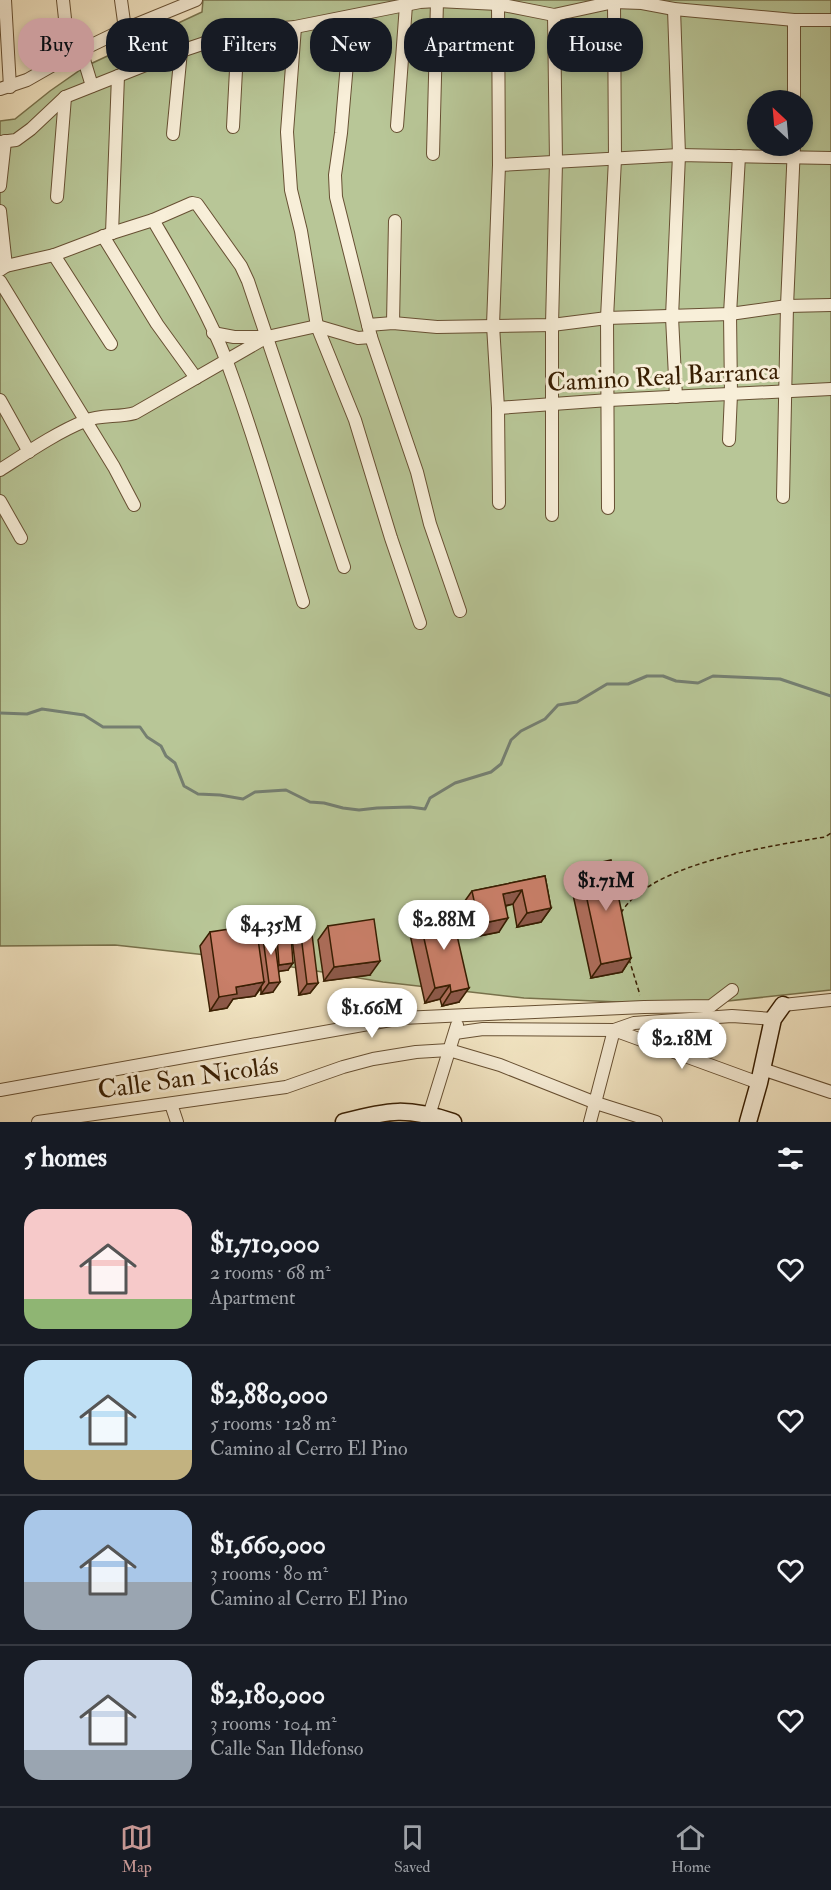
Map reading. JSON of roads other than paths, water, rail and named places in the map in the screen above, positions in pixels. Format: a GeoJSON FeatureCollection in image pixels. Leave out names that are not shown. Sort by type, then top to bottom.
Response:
{"type":"FeatureCollection","features":[{"type":"Feature","properties":{"kind":"street"},"geometry":{"type":"LineString","coordinates":[[5,0],[5,88],[41,72]]}},
{"type":"Feature","properties":{"kind":"street"},"geometry":{"type":"LineString","coordinates":[[63,0],[65,18]]}},
{"type":"Feature","properties":{"kind":"street"},"geometry":{"type":"LineString","coordinates":[[121,0],[123,18]]}},
{"type":"Feature","properties":{"kind":"street"},"geometry":{"type":"LineString","coordinates":[[152,18],[196,0]]}},
{"type":"Feature","properties":{"kind":"street"},"geometry":{"type":"LineString","coordinates":[[433,153],[436,1]]}},
{"type":"Feature","properties":{"kind":"street"},"geometry":{"type":"LineString","coordinates":[[298,26],[436,1],[498,4],[554,15],[614,2],[794,20],[831,20]]}},
{"type":"Feature","properties":{"kind":"street"},"geometry":{"type":"LineString","coordinates":[[608,508],[608,318],[615,159],[614,2]]}},
{"type":"Feature","properties":{"kind":"street"},"geometry":{"type":"LineString","coordinates":[[498,4],[499,165],[493,325],[498,408],[499,503]]}},
{"type":"Feature","properties":{"kind":"street"},"geometry":{"type":"LineString","coordinates":[[397,126],[406,5]]}},
{"type":"Feature","properties":{"kind":"street"},"geometry":{"type":"LineString","coordinates":[[674,9],[679,155],[672,317],[676,397]]}},
{"type":"Feature","properties":{"kind":"street"},"geometry":{"type":"LineString","coordinates":[[552,515],[552,325],[556,162],[554,15]]}},
{"type":"Feature","properties":{"kind":"street"},"geometry":{"type":"LineString","coordinates":[[351,17],[335,175],[336,197],[370,331],[417,472],[430,524],[460,611]]}},
{"type":"Feature","properties":{"kind":"street"},"geometry":{"type":"LineString","coordinates":[[794,20],[794,90]]}},
{"type":"Feature","properties":{"kind":"street"},"geometry":{"type":"LineString","coordinates":[[88,72],[92,86]]}},
{"type":"Feature","properties":{"kind":"street"},"geometry":{"type":"LineString","coordinates":[[0,186],[3,142],[16,140],[65,97],[128,72]]}},
{"type":"Feature","properties":{"kind":"street"},"geometry":{"type":"LineString","coordinates":[[173,134],[179,72]]}},
{"type":"Feature","properties":{"kind":"street"},"geometry":{"type":"LineString","coordinates":[[233,127],[236,72]]}},
{"type":"Feature","properties":{"kind":"street"},"geometry":{"type":"LineString","coordinates":[[292,72],[287,132],[291,190],[301,231],[317,326],[355,420],[420,623]]}},
{"type":"Feature","properties":{"kind":"street"},"geometry":{"type":"LineString","coordinates":[[118,76],[107,234],[157,324],[196,378]]}},
{"type":"Feature","properties":{"kind":"street"},"geometry":{"type":"LineString","coordinates":[[57,196],[65,97]]}},
{"type":"Feature","properties":{"kind":"street"},"geometry":{"type":"LineString","coordinates":[[499,165],[679,155],[747,155]]}},
{"type":"Feature","properties":{"kind":"street"},"geometry":{"type":"LineString","coordinates":[[813,155],[831,158]]}},
{"type":"Feature","properties":{"kind":"street"},"geometry":{"type":"LineString","coordinates":[[729,440],[730,314],[739,156]]}},
{"type":"Feature","properties":{"kind":"street"},"geometry":{"type":"LineString","coordinates":[[783,497],[787,306],[794,156]]}},
{"type":"Feature","properties":{"kind":"street"},"geometry":{"type":"LineString","coordinates":[[0,211],[3,268],[54,255],[107,234],[153,220],[192,203],[200,207],[241,266],[248,281],[344,567]]}},
{"type":"Feature","properties":{"kind":"street"},"geometry":{"type":"LineString","coordinates":[[153,220],[193,289],[226,361],[265,476],[303,602]]}},
{"type":"Feature","properties":{"kind":"street"},"geometry":{"type":"LineString","coordinates":[[393,323],[395,221]]}},
{"type":"Feature","properties":{"kind":"street"},"geometry":{"type":"LineString","coordinates":[[54,255],[111,344]]}},
{"type":"Feature","properties":{"kind":"street"},"geometry":{"type":"LineString","coordinates":[[0,281],[114,467],[134,505]]}},
{"type":"Feature","properties":{"kind":"street"},"geometry":{"type":"LineString","coordinates":[[213,333],[234,337],[267,337],[317,326],[358,338],[393,323],[437,327],[552,325],[608,318],[730,314],[787,306],[831,305]]}},
{"type":"Feature","properties":{"kind":"street"},"geometry":{"type":"LineString","coordinates":[[0,470],[85,421],[101,417],[122,417],[135,413],[267,337]]}},
{"type":"Feature","properties":{"kind":"street","name":"Camino Real Barranca"},"geometry":{"type":"LineString","coordinates":[[498,408],[831,389]]}},
{"type":"Feature","properties":{"kind":"street"},"geometry":{"type":"LineString","coordinates":[[0,400],[29,452]]}},
{"type":"Feature","properties":{"kind":"street"},"geometry":{"type":"LineString","coordinates":[[0,501],[21,538]]}},
{"type":"Feature","properties":{"kind":"street"},"geometry":{"type":"LineString","coordinates":[[0,1090],[402,1018],[711,1006],[732,990]]}},
{"type":"Feature","properties":{"kind":"street"},"geometry":{"type":"LineString","coordinates":[[748,1122],[773,1019],[783,1005],[831,1000]]}},
{"type":"Feature","properties":{"kind":"street"},"geometry":{"type":"LineString","coordinates":[[429,1118],[460,1016]]}},
{"type":"Feature","properties":{"kind":"street"},"geometry":{"type":"LineString","coordinates":[[614,1030],[634,1023],[732,1016],[773,1019]]}},
{"type":"Feature","properties":{"kind":"street"},"geometry":{"type":"LineString","coordinates":[[455,1032],[483,1029],[614,1030],[761,1076],[831,1092]]}},
{"type":"Feature","properties":{"kind":"street"},"geometry":{"type":"LineString","coordinates":[[590,1122],[614,1030]]}},
{"type":"Feature","properties":{"kind":"street","name":"Calle San Nicolás"},"geometry":{"type":"LineString","coordinates":[[38,1122],[286,1087],[373,1059],[416,1052],[449,1050],[500,1065],[596,1103],[656,1122]]}},
{"type":"Feature","properties":{"kind":"street"},"geometry":{"type":"LineString","coordinates":[[171,1104],[177,1122]]}},
{"type":"Feature","properties":{"kind":"street"},"geometry":{"type":"LineString","coordinates":[[344,1122],[381,1113],[407,1111],[453,1122]]}},
{"type":"Feature","properties":{"kind":"waterway"},"geometry":{"type":"LineString","coordinates":[[0,713],[27,714],[42,709],[84,715],[103,727],[140,727],[147,737],[161,746],[166,756],[175,763],[184,786],[198,794],[243,799],[255,792],[286,790],[310,802],[343,808],[359,810],[410,807],[425,809],[430,798],[455,783],[491,772],[501,764],[511,740],[521,731],[545,719],[558,705],[577,702],[607,684],[628,684],[647,676],[663,676],[676,681],[698,683],[713,676],[780,679],[831,696]]}}]}
